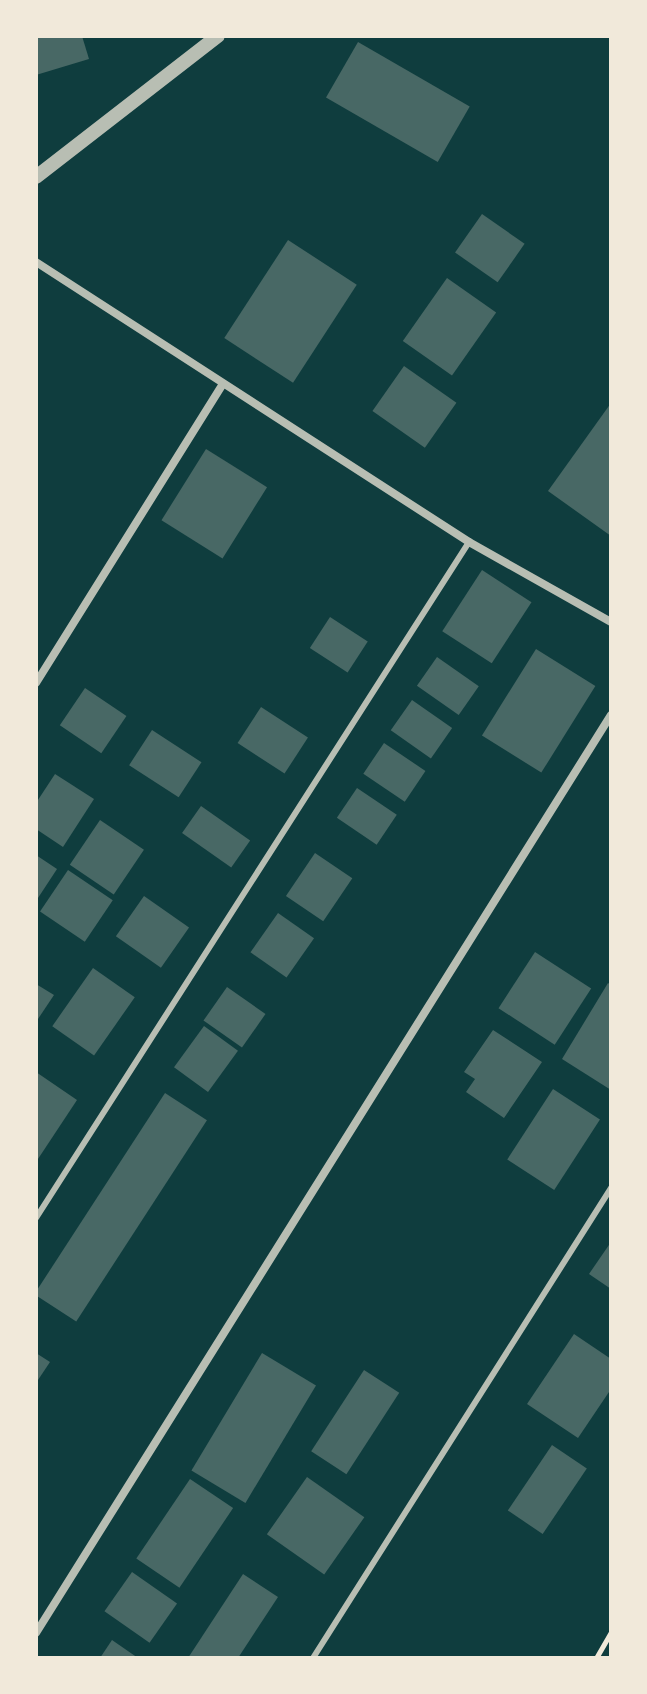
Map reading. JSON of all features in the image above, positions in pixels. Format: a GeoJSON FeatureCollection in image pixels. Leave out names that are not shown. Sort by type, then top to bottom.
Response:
{"type":"FeatureCollection","features":[{"type":"Feature","properties":{"kind":"street"},"geometry":{"type":"LineString","coordinates":[[36,177],[218,36]]}},
{"type":"Feature","properties":{"kind":"street"},"geometry":{"type":"LineString","coordinates":[[36,262],[469,542],[611,622]]}},
{"type":"Feature","properties":{"kind":"street"},"geometry":{"type":"LineString","coordinates":[[36,683],[223,384]]}},
{"type":"Feature","properties":{"kind":"street"},"geometry":{"type":"LineString","coordinates":[[36,1633],[611,715]]}},
{"type":"Feature","properties":{"kind":"lane"},"geometry":{"type":"LineString","coordinates":[[36,1218],[469,542]]}},
{"type":"Feature","properties":{"kind":"lane"},"geometry":{"type":"LineString","coordinates":[[313,1658],[611,1188]]}},
{"type":"Feature","properties":{"kind":"path"},"geometry":{"type":"LineString","coordinates":[[596,1658],[611,1632]]}},
{"type":"Feature","properties":{"kind":"building"},"geometry":{"type":"Polygon","coordinates":[[[36,36],[82,36],[89,59],[36,75],[36,36]]]}},
{"type":"Feature","properties":{"kind":"building"},"geometry":{"type":"Polygon","coordinates":[[[358,42],[470,107],[438,162],[326,97],[358,42]]]}},
{"type":"Feature","properties":{"kind":"building"},"geometry":{"type":"Polygon","coordinates":[[[482,214],[525,244],[498,282],[455,253],[482,214]]]}},
{"type":"Feature","properties":{"kind":"building"},"geometry":{"type":"Polygon","coordinates":[[[288,240],[357,285],[293,383],[224,338],[288,240]]]}},
{"type":"Feature","properties":{"kind":"building"},"geometry":{"type":"Polygon","coordinates":[[[447,278],[496,312],[452,375],[403,341],[447,278]]]}},
{"type":"Feature","properties":{"kind":"building"},"geometry":{"type":"Polygon","coordinates":[[[404,366],[456,403],[425,448],[372,411],[404,366]]]}},
{"type":"Feature","properties":{"kind":"building"},"geometry":{"type":"Polygon","coordinates":[[[611,403],[611,536],[548,491],[611,403]]]}},
{"type":"Feature","properties":{"kind":"building"},"geometry":{"type":"Polygon","coordinates":[[[206,449],[267,487],[223,558],[161,520],[206,449]]]}},
{"type":"Feature","properties":{"kind":"building"},"geometry":{"type":"Polygon","coordinates":[[[482,570],[531,602],[492,663],[442,631],[482,570]]]}},
{"type":"Feature","properties":{"kind":"building"},"geometry":{"type":"Polygon","coordinates":[[[330,617],[368,642],[348,673],[310,648],[330,617]]]}},
{"type":"Feature","properties":{"kind":"building"},"geometry":{"type":"Polygon","coordinates":[[[536,649],[595,686],[541,773],[482,736],[536,649]]]}},
{"type":"Feature","properties":{"kind":"building"},"geometry":{"type":"Polygon","coordinates":[[[437,657],[479,686],[459,715],[417,686],[437,657]]]}},
{"type":"Feature","properties":{"kind":"building"},"geometry":{"type":"Polygon","coordinates":[[[85,688],[126,716],[101,753],[60,725],[85,688]]]}},
{"type":"Feature","properties":{"kind":"building"},"geometry":{"type":"Polygon","coordinates":[[[412,700],[452,728],[431,758],[391,730],[412,700]]]}},
{"type":"Feature","properties":{"kind":"building"},"geometry":{"type":"Polygon","coordinates":[[[261,707],[308,737],[285,774],[238,743],[261,707]]]}},
{"type":"Feature","properties":{"kind":"building"},"geometry":{"type":"Polygon","coordinates":[[[152,730],[201,762],[179,797],[129,765],[152,730]]]}},
{"type":"Feature","properties":{"kind":"building"},"geometry":{"type":"Polygon","coordinates":[[[384,743],[425,771],[405,802],[363,774],[384,743]]]}},
{"type":"Feature","properties":{"kind":"building"},"geometry":{"type":"Polygon","coordinates":[[[55,774],[94,799],[63,847],[36,829],[36,803],[55,774]]]}},
{"type":"Feature","properties":{"kind":"building"},"geometry":{"type":"Polygon","coordinates":[[[357,788],[397,815],[377,845],[337,818],[357,788]]]}},
{"type":"Feature","properties":{"kind":"building"},"geometry":{"type":"Polygon","coordinates":[[[201,806],[250,840],[231,867],[182,833],[201,806]]]}},
{"type":"Feature","properties":{"kind":"building"},"geometry":{"type":"Polygon","coordinates":[[[100,820],[144,850],[114,894],[70,865],[100,820]]]}},
{"type":"Feature","properties":{"kind":"building"},"geometry":{"type":"Polygon","coordinates":[[[315,853],[352,878],[323,921],[286,896],[315,853]]]}},
{"type":"Feature","properties":{"kind":"building"},"geometry":{"type":"Polygon","coordinates":[[[36,855],[57,869],[36,901],[36,855]]]}},
{"type":"Feature","properties":{"kind":"building"},"geometry":{"type":"Polygon","coordinates":[[[68,870],[113,900],[85,942],[40,911],[68,870]]]}},
{"type":"Feature","properties":{"kind":"building"},"geometry":{"type":"Polygon","coordinates":[[[144,896],[189,928],[161,968],[116,936],[144,896]]]}},
{"type":"Feature","properties":{"kind":"building"},"geometry":{"type":"Polygon","coordinates":[[[278,913],[314,938],[287,978],[250,952],[278,913]]]}},
{"type":"Feature","properties":{"kind":"building"},"geometry":{"type":"Polygon","coordinates":[[[535,952],[591,988],[555,1045],[499,1008],[535,952]]]}},
{"type":"Feature","properties":{"kind":"building"},"geometry":{"type":"Polygon","coordinates":[[[93,968],[135,997],[94,1055],[52,1026],[93,968]]]}},
{"type":"Feature","properties":{"kind":"building"},"geometry":{"type":"Polygon","coordinates":[[[608,983],[611,985],[611,1090],[562,1059],[608,983]]]}},
{"type":"Feature","properties":{"kind":"building"},"geometry":{"type":"Polygon","coordinates":[[[36,984],[54,995],[36,1022],[36,984]]]}},
{"type":"Feature","properties":{"kind":"building"},"geometry":{"type":"Polygon","coordinates":[[[227,987],[266,1014],[242,1048],[203,1021],[227,987]]]}},
{"type":"Feature","properties":{"kind":"building"},"geometry":{"type":"Polygon","coordinates":[[[204,1026],[238,1051],[208,1092],[174,1067],[204,1026]]]}},
{"type":"Feature","properties":{"kind":"building"},"geometry":{"type":"Polygon","coordinates":[[[493,1030],[542,1062],[504,1118],[466,1092],[475,1079],[464,1072],[493,1030]]]}},
{"type":"Feature","properties":{"kind":"building"},"geometry":{"type":"Polygon","coordinates":[[[36,1072],[77,1100],[36,1162],[36,1072]]]}},
{"type":"Feature","properties":{"kind":"building"},"geometry":{"type":"Polygon","coordinates":[[[553,1089],[600,1119],[554,1190],[507,1159],[553,1089]]]}},
{"type":"Feature","properties":{"kind":"building"},"geometry":{"type":"Polygon","coordinates":[[[165,1093],[207,1120],[76,1322],[36,1295],[36,1292],[165,1093]]]}},
{"type":"Feature","properties":{"kind":"building"},"geometry":{"type":"Polygon","coordinates":[[[611,1242],[611,1289],[589,1274],[611,1242]]]}},
{"type":"Feature","properties":{"kind":"building"},"geometry":{"type":"Polygon","coordinates":[[[574,1334],[611,1359],[611,1389],[578,1438],[527,1404],[574,1334]]]}},
{"type":"Feature","properties":{"kind":"building"},"geometry":{"type":"Polygon","coordinates":[[[36,1353],[50,1362],[36,1383],[36,1353]]]}},
{"type":"Feature","properties":{"kind":"building"},"geometry":{"type":"Polygon","coordinates":[[[262,1353],[316,1385],[245,1503],[191,1470],[262,1353]]]}},
{"type":"Feature","properties":{"kind":"building"},"geometry":{"type":"Polygon","coordinates":[[[364,1370],[399,1393],[346,1474],[311,1451],[364,1370]]]}},
{"type":"Feature","properties":{"kind":"building"},"geometry":{"type":"Polygon","coordinates":[[[552,1445],[587,1468],[543,1534],[508,1510],[552,1445]]]}},
{"type":"Feature","properties":{"kind":"building"},"geometry":{"type":"Polygon","coordinates":[[[307,1477],[364,1517],[324,1574],[267,1534],[307,1477]]]}},
{"type":"Feature","properties":{"kind":"building"},"geometry":{"type":"Polygon","coordinates":[[[190,1479],[233,1508],[179,1588],[136,1559],[190,1479]]]}},
{"type":"Feature","properties":{"kind":"building"},"geometry":{"type":"Polygon","coordinates":[[[132,1572],[177,1604],[150,1643],[104,1611],[132,1572]]]}},
{"type":"Feature","properties":{"kind":"building"},"geometry":{"type":"Polygon","coordinates":[[[243,1574],[278,1597],[238,1658],[188,1658],[243,1574]]]}},
{"type":"Feature","properties":{"kind":"building"},"geometry":{"type":"Polygon","coordinates":[[[112,1640],[138,1658],[100,1658],[112,1640]]]}}]}
